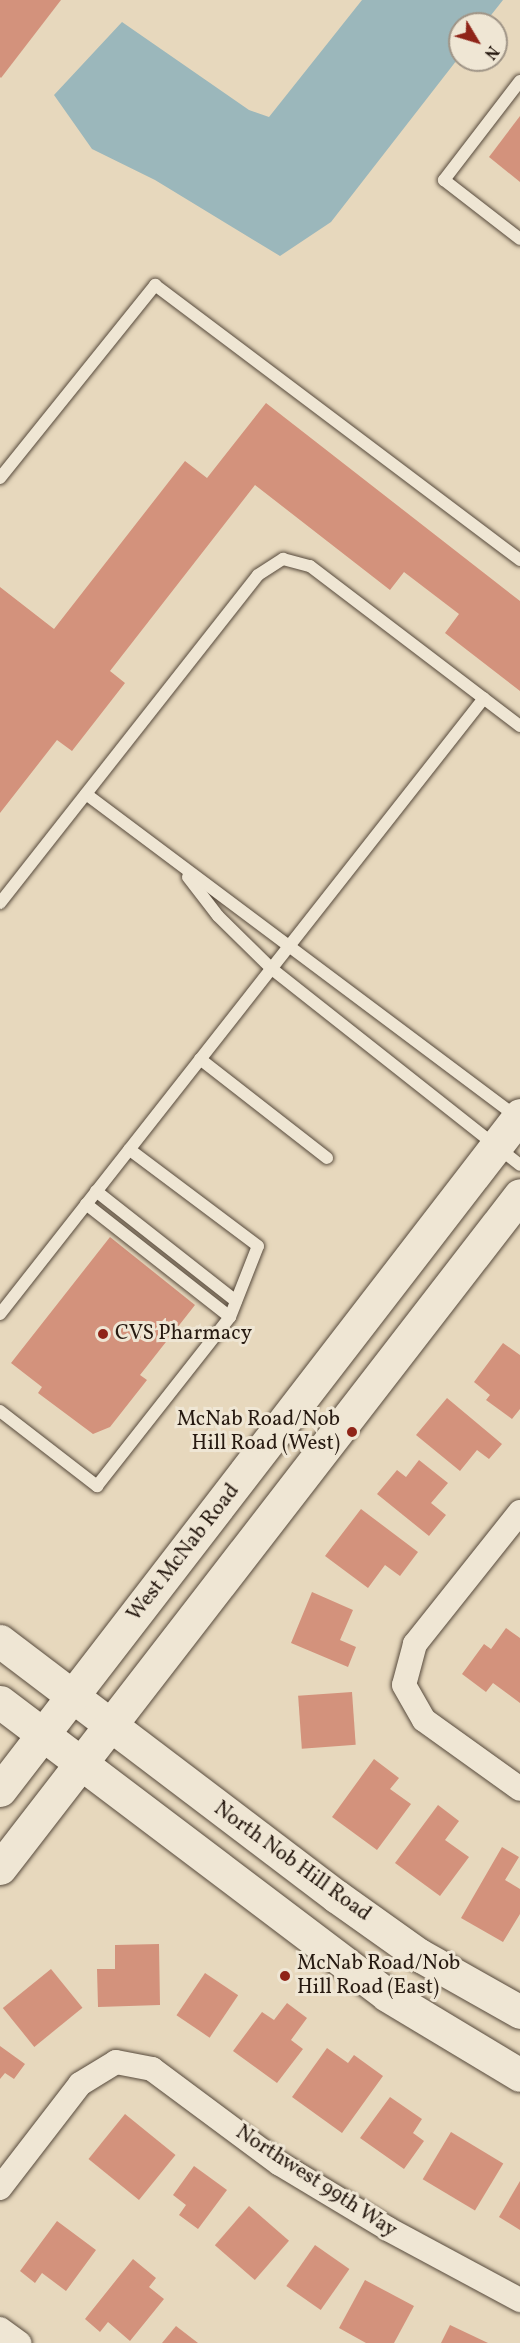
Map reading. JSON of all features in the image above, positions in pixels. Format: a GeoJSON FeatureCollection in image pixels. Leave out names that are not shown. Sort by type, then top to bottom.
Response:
{"type":"FeatureCollection","features":[{"type":"Feature","properties":{"kind":"main road","name":"West McNab Road"},"geometry":{"type":"LineString","coordinates":[[0,1790],[508,1156],[519,1117]]}},
{"type":"Feature","properties":{"kind":"main road"},"geometry":{"type":"LineString","coordinates":[[0,1868],[107,1725],[520,1195]]}},
{"type":"Feature","properties":{"kind":"main road","name":"North Nob Hill Road"},"geometry":{"type":"LineString","coordinates":[[0,1641],[107,1725],[419,1955],[520,2012]]}},
{"type":"Feature","properties":{"kind":"main road"},"geometry":{"type":"LineString","coordinates":[[0,1702],[387,1995],[520,2075]]}},
{"type":"Feature","properties":{"kind":"street"},"geometry":{"type":"LineString","coordinates":[[520,1512],[415,1644],[404,1685],[424,1720],[520,1790]]}},
{"type":"Feature","properties":{"kind":"street","name":"Northwest 99th Way"},"geometry":{"type":"LineString","coordinates":[[0,2188],[80,2084],[116,2062],[152,2069],[280,2164],[388,2229],[520,2300]]}},
{"type":"Feature","properties":{"kind":"street"},"geometry":{"type":"LineString","coordinates":[[0,2329],[19,2343]]}},
{"type":"Feature","properties":{"kind":"lane"},"geometry":{"type":"LineString","coordinates":[[520,81],[444,180],[520,239]]}},
{"type":"Feature","properties":{"kind":"lane"},"geometry":{"type":"LineString","coordinates":[[0,478],[155,285],[520,560]]}},
{"type":"Feature","properties":{"kind":"lane"},"geometry":{"type":"LineString","coordinates":[[0,903],[258,575],[283,559],[310,566],[520,726]]}},
{"type":"Feature","properties":{"kind":"lane"},"geometry":{"type":"LineString","coordinates":[[0,1314],[484,698]]}},
{"type":"Feature","properties":{"kind":"lane"},"geometry":{"type":"LineString","coordinates":[[86,794],[182,869],[290,945],[519,1117]]}},
{"type":"Feature","properties":{"kind":"lane"},"geometry":{"type":"LineString","coordinates":[[182,869],[218,916],[272,969],[508,1156]]}},
{"type":"Feature","properties":{"kind":"lane"},"geometry":{"type":"LineString","coordinates":[[200,1059],[327,1158]]}},
{"type":"Feature","properties":{"kind":"lane"},"geometry":{"type":"LineString","coordinates":[[0,1411],[97,1486],[230,1317],[258,1246],[129,1149]]}},
{"type":"Feature","properties":{"kind":"lane"},"geometry":{"type":"LineString","coordinates":[[96,1191],[236,1301]]}},
{"type":"Feature","properties":{"kind":"lane"},"geometry":{"type":"LineString","coordinates":[[86,1204],[230,1317]]}},
{"type":"Feature","properties":{"kind":"water"},"geometry":{"type":"Polygon","coordinates":[[[362,0],[503,0],[494,12],[448,12],[448,71],[331,222],[280,256],[155,180],[92,149],[54,95],[122,22],[249,110],[269,117],[362,0]]]}},
{"type":"Feature","properties":{"kind":"building"},"geometry":{"type":"Polygon","coordinates":[[[0,0],[61,0],[1,78],[0,77],[0,0]]]}},
{"type":"Feature","properties":{"kind":"building"},"geometry":{"type":"Polygon","coordinates":[[[520,116],[520,182],[489,157],[520,116]]]}},
{"type":"Feature","properties":{"kind":"building"},"geometry":{"type":"Polygon","coordinates":[[[266,403],[520,601],[520,691],[445,633],[459,614],[404,572],[390,590],[255,485],[110,671],[125,683],[72,751],[57,740],[0,813],[0,587],[54,629],[185,461],[207,478],[266,403]]]}},
{"type":"Feature","properties":{"kind":"building","name":"CVS Pharmacy"},"geometry":{"type":"Polygon","coordinates":[[[110,1237],[195,1305],[140,1375],[147,1380],[110,1427],[93,1434],[38,1393],[42,1387],[11,1363],[110,1237]]]}},
{"type":"Feature","properties":{"kind":"building"},"geometry":{"type":"Polygon","coordinates":[[[503,1343],[520,1355],[520,1409],[512,1419],[486,1400],[490,1395],[474,1382],[503,1343]]]}},
{"type":"Feature","properties":{"kind":"building"},"geometry":{"type":"Polygon","coordinates":[[[447,1398],[502,1444],[489,1459],[477,1450],[460,1471],[416,1435],[447,1398]]]}},
{"type":"Feature","properties":{"kind":"building"},"geometry":{"type":"Polygon","coordinates":[[[419,1460],[448,1483],[431,1503],[446,1515],[429,1536],[377,1494],[397,1470],[406,1477],[419,1460]]]}},
{"type":"Feature","properties":{"kind":"building"},"geometry":{"type":"Polygon","coordinates":[[[361,1509],[418,1552],[400,1576],[385,1565],[368,1588],[325,1556],[361,1509]]]}},
{"type":"Feature","properties":{"kind":"building"},"geometry":{"type":"Polygon","coordinates":[[[312,1592],[353,1610],[340,1640],[356,1647],[348,1667],[291,1643],[312,1592]]]}},
{"type":"Feature","properties":{"kind":"building"},"geometry":{"type":"Polygon","coordinates":[[[506,1628],[520,1638],[520,1703],[493,1683],[486,1692],[462,1674],[484,1644],[491,1649],[506,1628]]]}},
{"type":"Feature","properties":{"kind":"building"},"geometry":{"type":"Polygon","coordinates":[[[352,1692],[356,1745],[302,1749],[298,1696],[352,1692]]]}},
{"type":"Feature","properties":{"kind":"building"},"geometry":{"type":"Polygon","coordinates":[[[374,1759],[399,1778],[390,1789],[411,1804],[377,1850],[332,1817],[374,1759]]]}},
{"type":"Feature","properties":{"kind":"building"},"geometry":{"type":"Polygon","coordinates":[[[438,1805],[459,1821],[445,1840],[469,1857],[440,1896],[395,1863],[438,1805]]]}},
{"type":"Feature","properties":{"kind":"building"},"geometry":{"type":"Polygon","coordinates":[[[502,1847],[519,1857],[505,1880],[520,1889],[520,1914],[503,1942],[461,1918],[502,1847]]]}},
{"type":"Feature","properties":{"kind":"building"},"geometry":{"type":"Polygon","coordinates":[[[159,1944],[160,2005],[98,2007],[97,1969],[115,1969],[115,1945],[159,1944]]]}},
{"type":"Feature","properties":{"kind":"building"},"geometry":{"type":"Polygon","coordinates":[[[51,1969],[82,2008],[34,2047],[3,2008],[51,1969]]]}},
{"type":"Feature","properties":{"kind":"building"},"geometry":{"type":"Polygon","coordinates":[[[205,1973],[238,1995],[210,2038],[176,2015],[205,1973]]]}},
{"type":"Feature","properties":{"kind":"building"},"geometry":{"type":"Polygon","coordinates":[[[287,2003],[307,2018],[291,2040],[303,2049],[277,2083],[233,2051],[262,2012],[274,2020],[287,2003]]]}},
{"type":"Feature","properties":{"kind":"building"},"geometry":{"type":"Polygon","coordinates":[[[0,2046],[25,2064],[14,2079],[5,2073],[0,2079],[0,2046]]]}},
{"type":"Feature","properties":{"kind":"building"},"geometry":{"type":"Polygon","coordinates":[[[327,2048],[348,2063],[354,2055],[383,2076],[342,2133],[292,2097],[327,2048]]]}},
{"type":"Feature","properties":{"kind":"building"},"geometry":{"type":"Polygon","coordinates":[[[390,2097],[422,2119],[413,2133],[424,2141],[404,2169],[360,2138],[390,2097]]]}},
{"type":"Feature","properties":{"kind":"building"},"geometry":{"type":"Polygon","coordinates":[[[125,2114],[176,2155],[139,2200],[88,2159],[125,2114]]]}},
{"type":"Feature","properties":{"kind":"building"},"geometry":{"type":"Polygon","coordinates":[[[451,2132],[503,2163],[475,2211],[423,2179],[451,2132]]]}},
{"type":"Feature","properties":{"kind":"building"},"geometry":{"type":"Polygon","coordinates":[[[194,2166],[227,2190],[198,2229],[179,2215],[186,2205],[173,2195],[194,2166]]]}},
{"type":"Feature","properties":{"kind":"building"},"geometry":{"type":"Polygon","coordinates":[[[520,2181],[520,2230],[499,2217],[520,2181]]]}},
{"type":"Feature","properties":{"kind":"building"},"geometry":{"type":"Polygon","coordinates":[[[249,2206],[289,2241],[255,2280],[215,2245],[249,2206]]]}},
{"type":"Feature","properties":{"kind":"building"},"geometry":{"type":"Polygon","coordinates":[[[57,2221],[96,2250],[66,2291],[42,2273],[35,2283],[20,2271],[57,2221]]]}},
{"type":"Feature","properties":{"kind":"building"},"geometry":{"type":"Polygon","coordinates":[[[315,2245],[349,2269],[321,2310],[286,2286],[315,2245]]]}},
{"type":"Feature","properties":{"kind":"building"},"geometry":{"type":"Polygon","coordinates":[[[133,2259],[156,2278],[149,2287],[164,2299],[130,2341],[108,2322],[100,2332],[85,2319],[133,2259]]]}},
{"type":"Feature","properties":{"kind":"building"},"geometry":{"type":"Polygon","coordinates":[[[365,2280],[414,2306],[394,2343],[366,2343],[339,2328],[365,2280]]]}},
{"type":"Feature","properties":{"kind":"building"},"geometry":{"type":"Polygon","coordinates":[[[450,2325],[488,2343],[441,2343],[450,2325]]]}},
{"type":"Feature","properties":{"kind":"building"},"geometry":{"type":"Polygon","coordinates":[[[176,2326],[198,2343],[162,2343],[176,2326]]]}},
{"type":"Feature","properties":{"kind":"place","name":"CVS Pharmacy"},"geometry":{"type":"Point","coordinates":[103,1334]}},
{"type":"Feature","properties":{"kind":"place","name":"McNab Road/Nob Hill Road (West)"},"geometry":{"type":"Point","coordinates":[352,1432]}},
{"type":"Feature","properties":{"kind":"place","name":"McNab Road/Nob Hill Road (East)"},"geometry":{"type":"Point","coordinates":[285,1976]}}]}
